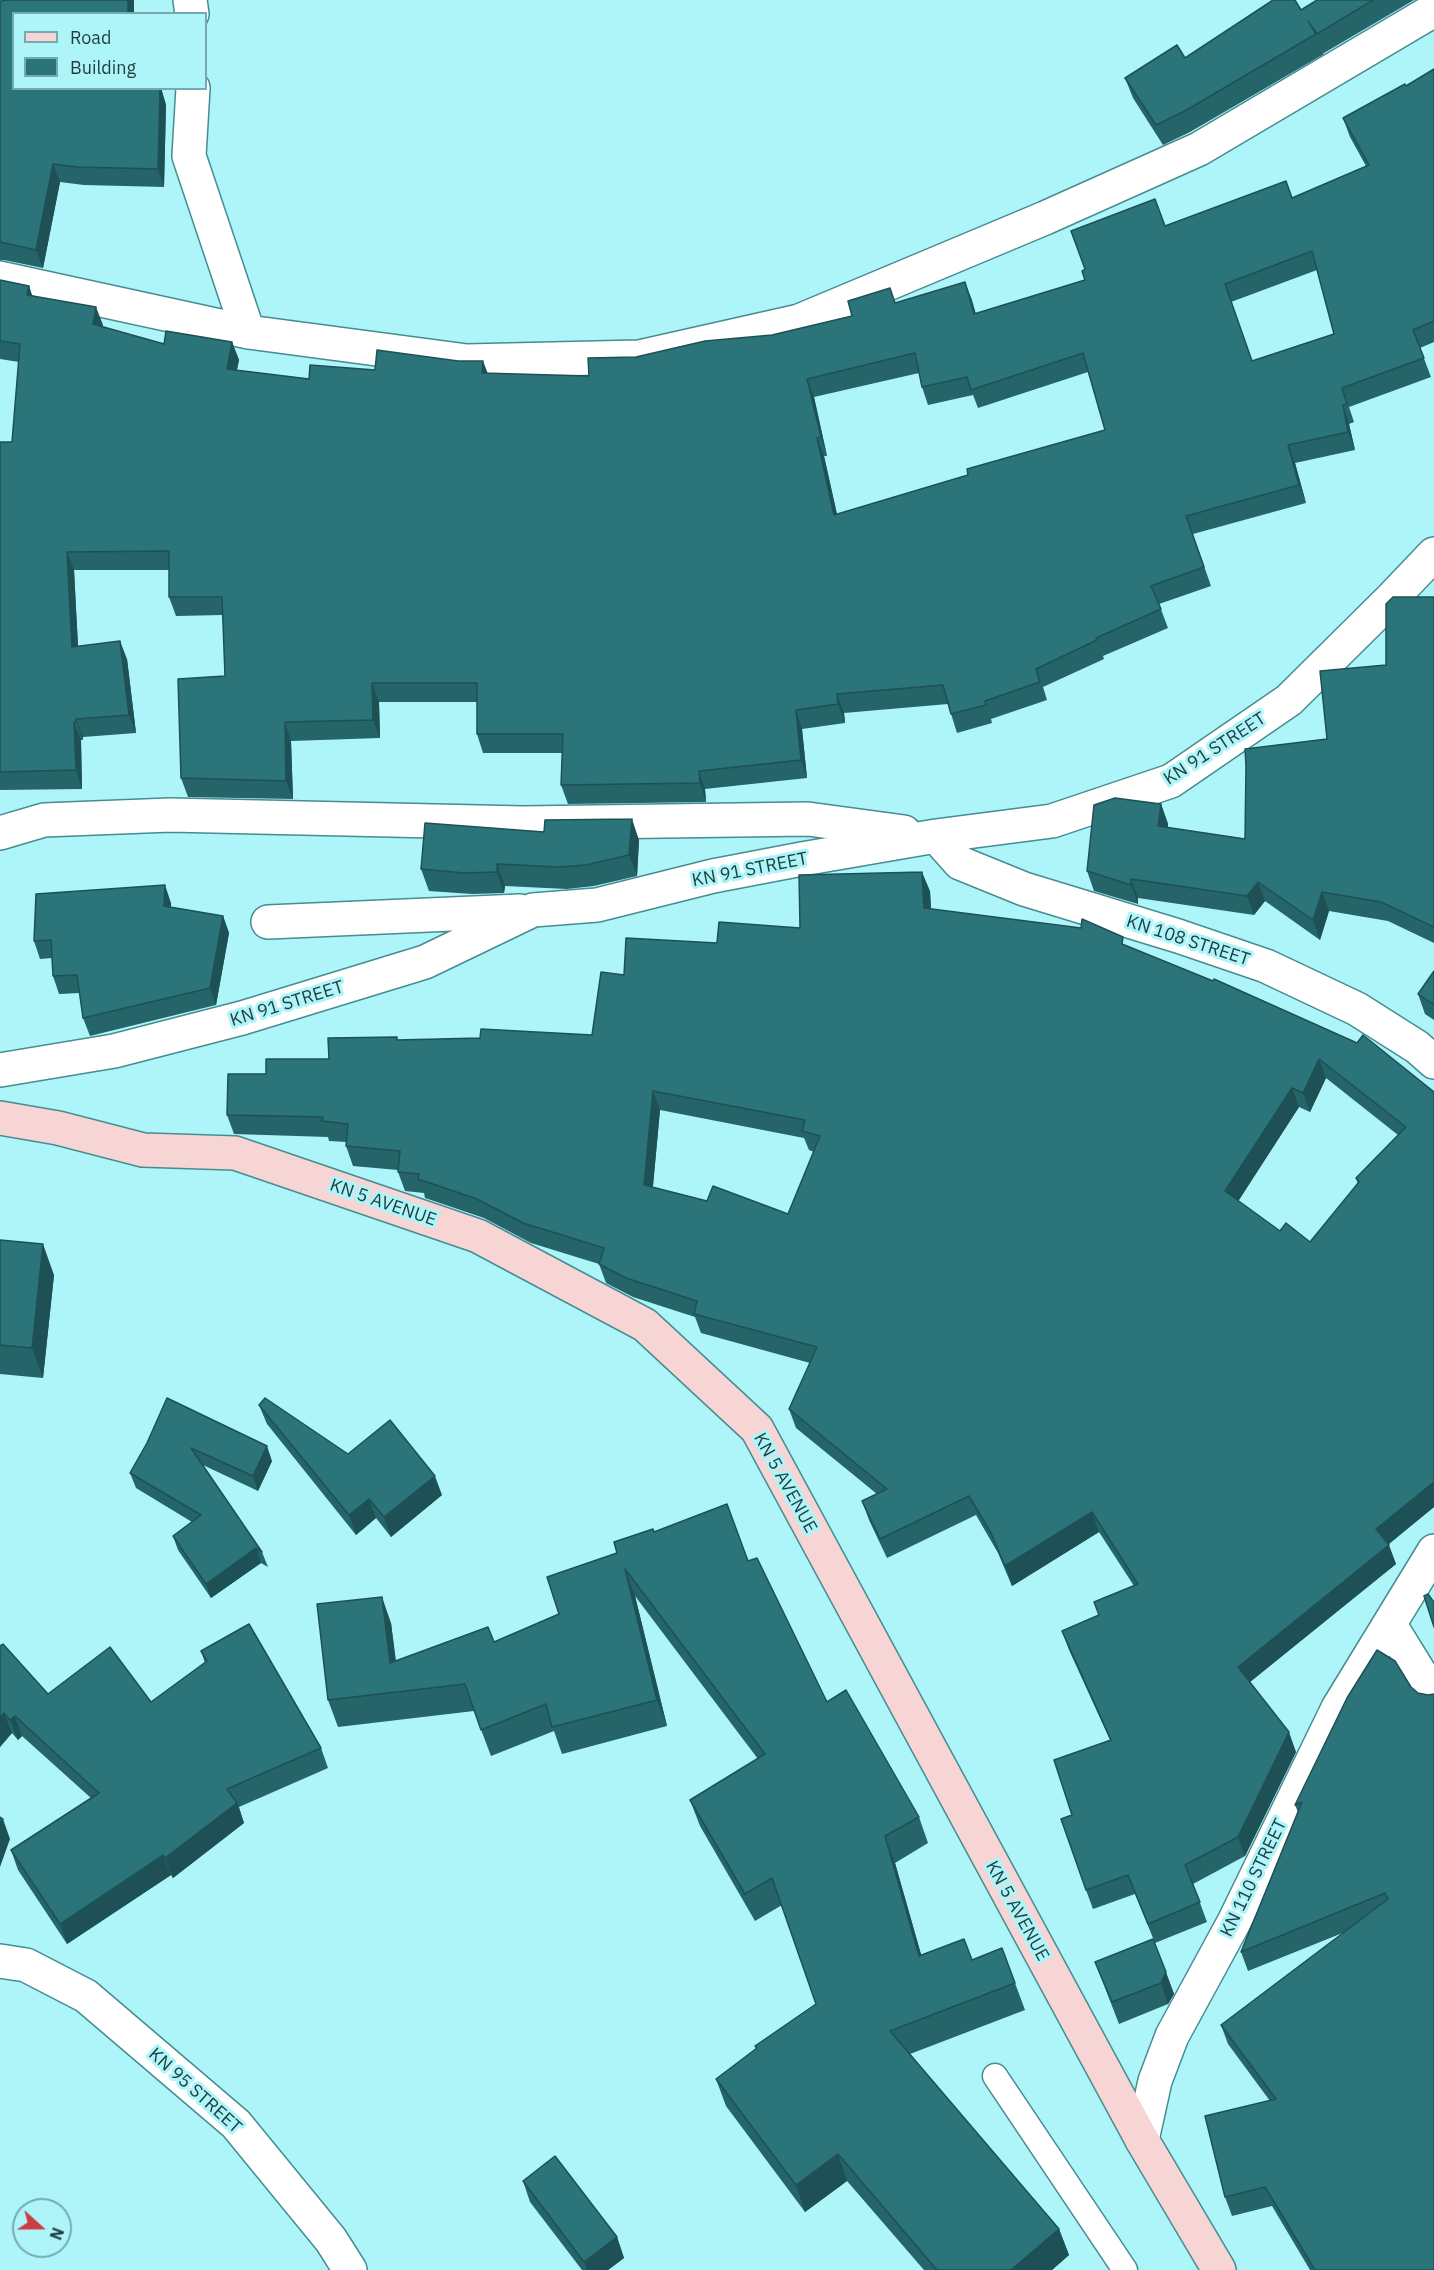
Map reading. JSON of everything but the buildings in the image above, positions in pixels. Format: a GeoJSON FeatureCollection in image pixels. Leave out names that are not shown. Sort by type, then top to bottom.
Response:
{"type":"FeatureCollection","features":[{"type":"Feature","properties":{"kind":"main road","name":"KN 5 AVENUE"},"geometry":{"type":"LineString","coordinates":[[0,1118],[58,1128],[143,1150],[236,1153],[478,1236],[645,1325],[757,1429],[1142,2140],[1219,2270]]}},
{"type":"Feature","properties":{"kind":"street"},"geometry":{"type":"LineString","coordinates":[[0,278],[248,332],[478,361],[639,357],[799,321],[1045,218],[1199,148],[1434,10]]}},
{"type":"Feature","properties":{"kind":"street"},"geometry":{"type":"LineString","coordinates":[[193,90],[189,156],[248,332]]}},
{"type":"Feature","properties":{"kind":"street","name":"KN 91 STREET"},"geometry":{"type":"LineString","coordinates":[[0,1070],[114,1051],[242,1018],[425,962],[533,910],[597,905],[713,876],[936,836],[1052,821],[1171,781],[1289,700],[1394,597],[1434,554]]}},
{"type":"Feature","properties":{"kind":"street"},"geometry":{"type":"LineString","coordinates":[[0,833],[44,820],[170,815],[523,823],[807,819],[936,836]]}},
{"type":"Feature","properties":{"kind":"street","name":"KN 108 STREET"},"geometry":{"type":"LineString","coordinates":[[936,836],[960,863],[1024,889],[1178,936],[1266,966],[1357,1009],[1417,1047],[1434,1062]]}},
{"type":"Feature","properties":{"kind":"street"},"geometry":{"type":"LineString","coordinates":[[268,922],[533,910]]}},
{"type":"Feature","properties":{"kind":"street","name":"KN 110 STREET"},"geometry":{"type":"LineString","coordinates":[[1142,2140],[1155,2081],[1172,2036],[1234,1922],[1271,1841],[1338,1708],[1434,1551]]}},
{"type":"Feature","properties":{"kind":"street"},"geometry":{"type":"LineString","coordinates":[[1390,1625],[1434,1696]]}},
{"type":"Feature","properties":{"kind":"street","name":"KN 95 STREET"},"geometry":{"type":"LineString","coordinates":[[0,1961],[26,1965],[86,1996],[236,2124],[331,2240],[350,2270]]}},
{"type":"Feature","properties":{"kind":"lane"},"geometry":{"type":"LineString","coordinates":[[995,2076],[1125,2270]]}}]}
